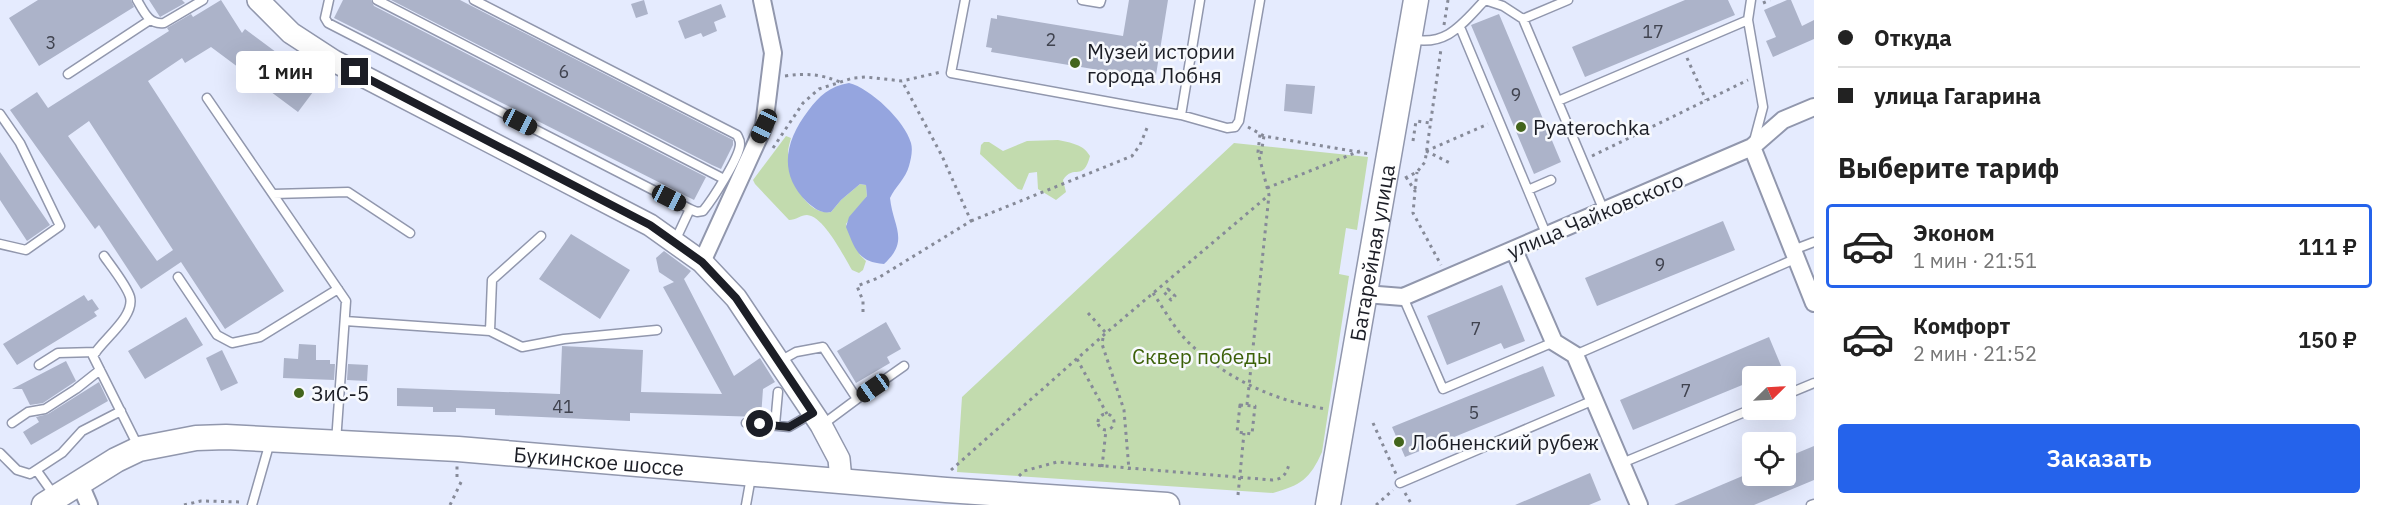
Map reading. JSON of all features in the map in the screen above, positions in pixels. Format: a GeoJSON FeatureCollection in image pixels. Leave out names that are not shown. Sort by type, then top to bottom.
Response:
{"type":"FeatureCollection","features":[{"type":"Feature","properties":{"kind":"main road","name":"Батарейная улица"},"geometry":{"type":"LineString","coordinates":[[1329,505],[1410,39],[1413,1]]}},
{"type":"Feature","properties":{"kind":"main road","name":"Букинское шоссе"},"geometry":{"type":"LineString","coordinates":[[50,502],[84,495],[116,460],[140,449],[196,438],[271,439],[458,449],[1072,501],[1167,505]]}},
{"type":"Feature","properties":{"kind":"street"},"geometry":{"type":"LineString","coordinates":[[258,0],[291,33],[334,61],[650,225],[702,262],[736,298],[817,419],[839,459],[842,480]]}},
{"type":"Feature","properties":{"kind":"street"},"geometry":{"type":"LineString","coordinates":[[702,262],[764,126],[773,52],[762,0]]}},
{"type":"Feature","properties":{"kind":"street","name":"улица Чайковского"},"geometry":{"type":"LineString","coordinates":[[1365,294],[1403,297],[1752,147],[1783,120],[1813,109]]}},
{"type":"Feature","properties":{"kind":"street"},"geometry":{"type":"LineString","coordinates":[[1752,147],[1814,303]]}},
{"type":"Feature","properties":{"kind":"street"},"geometry":{"type":"LineString","coordinates":[[1514,250],[1554,342],[1575,355],[1622,463],[1636,504]]}},
{"type":"Feature","properties":{"kind":"lane"},"geometry":{"type":"LineString","coordinates":[[137,0],[150,21],[157,24],[164,23],[200,1]]}},
{"type":"Feature","properties":{"kind":"lane"},"geometry":{"type":"LineString","coordinates":[[329,0],[325,18],[328,23],[690,209],[697,212],[703,211],[724,179],[740,148],[737,135],[474,0]]}},
{"type":"Feature","properties":{"kind":"lane"},"geometry":{"type":"LineString","coordinates":[[377,0],[724,179]]}},
{"type":"Feature","properties":{"kind":"lane"},"geometry":{"type":"LineString","coordinates":[[965,0],[951,74],[1181,115],[1227,128],[1235,127],[1239,121],[1260,0]]}},
{"type":"Feature","properties":{"kind":"lane"},"geometry":{"type":"LineString","coordinates":[[1082,0],[1100,3],[1101,0]]}},
{"type":"Feature","properties":{"kind":"lane"},"geometry":{"type":"LineString","coordinates":[[1181,115],[1200,0]]}},
{"type":"Feature","properties":{"kind":"lane"},"geometry":{"type":"LineString","coordinates":[[1410,39],[1426,42],[1448,36],[1460,27],[1485,0],[1503,6],[1523,19],[1604,211]]}},
{"type":"Feature","properties":{"kind":"lane"},"geometry":{"type":"LineString","coordinates":[[1523,19],[1568,0]]}},
{"type":"Feature","properties":{"kind":"lane"},"geometry":{"type":"LineString","coordinates":[[1751,0],[1748,20],[1763,107],[1752,147]]}},
{"type":"Feature","properties":{"kind":"lane"},"geometry":{"type":"LineString","coordinates":[[1558,101],[1748,20]]}},
{"type":"Feature","properties":{"kind":"lane"},"geometry":{"type":"LineString","coordinates":[[68,74],[150,21]]}},
{"type":"Feature","properties":{"kind":"lane"},"geometry":{"type":"LineString","coordinates":[[1460,27],[1547,236]]}},
{"type":"Feature","properties":{"kind":"lane"},"geometry":{"type":"LineString","coordinates":[[207,98],[346,302],[336,442]]}},
{"type":"Feature","properties":{"kind":"lane"},"geometry":{"type":"LineString","coordinates":[[0,114],[20,143],[60,226],[26,250],[0,243]]}},
{"type":"Feature","properties":{"kind":"lane"},"geometry":{"type":"LineString","coordinates":[[1528,190],[1551,180]]}},
{"type":"Feature","properties":{"kind":"lane"},"geometry":{"type":"LineString","coordinates":[[273,194],[348,192],[410,233]]}},
{"type":"Feature","properties":{"kind":"lane"},"geometry":{"type":"LineString","coordinates":[[674,242],[690,209]]}},
{"type":"Feature","properties":{"kind":"lane"},"geometry":{"type":"LineString","coordinates":[[490,331],[492,280],[541,236]]}},
{"type":"Feature","properties":{"kind":"lane"},"geometry":{"type":"LineString","coordinates":[[1575,355],[1795,254],[1814,242]]}},
{"type":"Feature","properties":{"kind":"lane"},"geometry":{"type":"LineString","coordinates":[[104,256],[130,297],[129,312],[93,356],[140,449]]}},
{"type":"Feature","properties":{"kind":"lane"},"geometry":{"type":"LineString","coordinates":[[178,277],[217,335],[232,343],[260,337],[338,289]]}},
{"type":"Feature","properties":{"kind":"lane"},"geometry":{"type":"LineString","coordinates":[[1403,297],[1443,389],[1554,342]]}},
{"type":"Feature","properties":{"kind":"lane"},"geometry":{"type":"LineString","coordinates":[[345,321],[490,331],[522,347],[564,339],[657,330]]}},
{"type":"Feature","properties":{"kind":"lane"},"geometry":{"type":"LineString","coordinates":[[778,362],[796,352],[823,347],[857,399]]}},
{"type":"Feature","properties":{"kind":"lane"},"geometry":{"type":"LineString","coordinates":[[39,364],[58,353],[96,352]]}},
{"type":"Feature","properties":{"kind":"lane"},"geometry":{"type":"LineString","coordinates":[[746,423],[789,427],[817,419],[857,399],[904,366]]}},
{"type":"Feature","properties":{"kind":"lane"},"geometry":{"type":"LineString","coordinates":[[12,423],[28,412],[45,409],[100,370]]}},
{"type":"Feature","properties":{"kind":"lane"},"geometry":{"type":"LineString","coordinates":[[1796,390],[1814,383]]}},
{"type":"Feature","properties":{"kind":"lane"},"geometry":{"type":"LineString","coordinates":[[775,426],[778,392]]}},
{"type":"Feature","properties":{"kind":"lane"},"geometry":{"type":"LineString","coordinates":[[1400,483],[1594,400]]}},
{"type":"Feature","properties":{"kind":"lane"},"geometry":{"type":"LineString","coordinates":[[0,453],[17,470],[30,474],[62,453],[82,431],[121,411]]}},
{"type":"Feature","properties":{"kind":"lane"},"geometry":{"type":"LineString","coordinates":[[1622,463],[1742,413]]}},
{"type":"Feature","properties":{"kind":"lane"},"geometry":{"type":"LineString","coordinates":[[252,504],[271,439]]}},
{"type":"Feature","properties":{"kind":"lane"},"geometry":{"type":"LineString","coordinates":[[37,471],[50,502]]}},
{"type":"Feature","properties":{"kind":"lane"},"geometry":{"type":"LineString","coordinates":[[746,505],[751,473]]}},
{"type":"Feature","properties":{"kind":"path"},"geometry":{"type":"LineString","coordinates":[[1414,191],[1406,178],[1417,172],[1425,162],[1449,0]]}},
{"type":"Feature","properties":{"kind":"path"},"geometry":{"type":"LineString","coordinates":[[1683,48],[1706,100]]}},
{"type":"Feature","properties":{"kind":"path"},"geometry":{"type":"LineString","coordinates":[[771,150],[811,94],[840,82],[866,77],[902,81],[936,71],[951,74]]}},
{"type":"Feature","properties":{"kind":"path"},"geometry":{"type":"LineString","coordinates":[[771,77],[807,73],[823,75],[840,82]]}},
{"type":"Feature","properties":{"kind":"path"},"geometry":{"type":"LineString","coordinates":[[1582,161],[1748,80]]}},
{"type":"Feature","properties":{"kind":"path"},"geometry":{"type":"LineString","coordinates":[[902,81],[942,156],[971,221]]}},
{"type":"Feature","properties":{"kind":"path"},"geometry":{"type":"LineString","coordinates":[[1426,150],[1498,120]]}},
{"type":"Feature","properties":{"kind":"path"},"geometry":{"type":"LineString","coordinates":[[1239,121],[1262,135],[1371,154]]}},
{"type":"Feature","properties":{"kind":"path"},"geometry":{"type":"LineString","coordinates":[[1416,121],[1430,123]]}},
{"type":"Feature","properties":{"kind":"path"},"geometry":{"type":"LineString","coordinates":[[863,312],[863,301],[857,286],[878,278],[971,221],[1132,156],[1140,145],[1147,128]]}},
{"type":"Feature","properties":{"kind":"path"},"geometry":{"type":"LineString","coordinates":[[1247,405],[1269,195],[1258,152],[1262,135]]}},
{"type":"Feature","properties":{"kind":"path"},"geometry":{"type":"LineString","coordinates":[[1426,150],[1452,164]]}},
{"type":"Feature","properties":{"kind":"path"},"geometry":{"type":"LineString","coordinates":[[1268,188],[1360,151]]}},
{"type":"Feature","properties":{"kind":"path"},"geometry":{"type":"LineString","coordinates":[[1417,172],[1413,213],[1448,278]]}},
{"type":"Feature","properties":{"kind":"path"},"geometry":{"type":"LineString","coordinates":[[947,475],[956,464],[1269,195]]}},
{"type":"Feature","properties":{"kind":"path"},"geometry":{"type":"LineString","coordinates":[[1153,293],[1186,340],[1228,374],[1299,405],[1331,410]]}},
{"type":"Feature","properties":{"kind":"path"},"geometry":{"type":"LineString","coordinates":[[1163,307],[1171,300]]}},
{"type":"Feature","properties":{"kind":"path"},"geometry":{"type":"LineString","coordinates":[[1088,313],[1105,335]]}},
{"type":"Feature","properties":{"kind":"path"},"geometry":{"type":"LineString","coordinates":[[1105,335],[1102,344],[1124,410],[1129,470]]}},
{"type":"Feature","properties":{"kind":"path"},"geometry":{"type":"LineString","coordinates":[[1077,359],[1107,414],[1111,416],[1114,423],[1110,430],[1102,429],[1098,422],[1103,415],[1107,414]]}},
{"type":"Feature","properties":{"kind":"path"},"geometry":{"type":"LineString","coordinates":[[1240,405],[1247,405],[1255,406],[1252,434],[1237,432],[1240,405]]}},
{"type":"Feature","properties":{"kind":"path"},"geometry":{"type":"LineString","coordinates":[[1373,423],[1412,505]]}},
{"type":"Feature","properties":{"kind":"path"},"geometry":{"type":"LineString","coordinates":[[1102,467],[1106,430]]}},
{"type":"Feature","properties":{"kind":"path"},"geometry":{"type":"LineString","coordinates":[[1238,495],[1244,433]]}},
{"type":"Feature","properties":{"kind":"path"},"geometry":{"type":"LineString","coordinates":[[1024,472],[1057,462],[1240,479],[1280,479],[1286,474],[1290,462]]}},
{"type":"Feature","properties":{"kind":"path"},"geometry":{"type":"LineString","coordinates":[[450,505],[463,478]]}},
{"type":"Feature","properties":{"kind":"path"},"geometry":{"type":"LineString","coordinates":[[1377,505],[1400,483]]}},
{"type":"Feature","properties":{"kind":"path"},"geometry":{"type":"LineString","coordinates":[[184,505],[201,501],[252,504]]}},
{"type":"Feature","properties":{"kind":"path"},"geometry":{"type":"LineString","coordinates":[[219,505],[222,501]]}},
{"type":"Feature","properties":{"kind":"green space"},"geometry":{"type":"Polygon","coordinates":[[[786,136],[791,138],[788,152],[794,182],[799,192],[813,207],[831,212],[860,184],[866,185],[867,196],[846,224],[860,255],[866,261],[863,270],[859,273],[852,270],[827,229],[820,222],[807,215],[789,220],[755,184],[753,180],[786,136]]]}},
{"type":"Feature","properties":{"kind":"green space"},"geometry":{"type":"Polygon","coordinates":[[[1058,140],[1080,146],[1090,156],[1084,169],[1067,175],[1063,180],[1066,192],[1056,200],[1038,189],[1037,172],[1029,173],[1022,190],[1018,189],[980,154],[981,145],[984,142],[989,142],[1003,151],[1027,141],[1058,140]]]}},
{"type":"Feature","properties":{"kind":"green space","name":"Сквер победы"},"geometry":{"type":"Polygon","coordinates":[[[1234,143],[1368,157],[1357,230],[1346,228],[1339,274],[1349,276],[1322,452],[1309,475],[1298,484],[1273,493],[957,472],[962,397],[1234,143]]]}},
{"type":"Feature","properties":{"kind":"water"},"geometry":{"type":"Polygon","coordinates":[[[849,83],[867,91],[886,107],[902,125],[912,146],[908,170],[890,198],[898,240],[892,255],[884,264],[875,263],[863,257],[855,248],[846,227],[849,217],[867,196],[866,185],[860,184],[831,212],[824,212],[807,202],[798,191],[791,180],[788,168],[790,145],[800,122],[825,92],[849,83]]]}},
{"type":"Feature","properties":{"kind":"building"},"geometry":{"type":"Polygon","coordinates":[[[38,0],[131,0],[134,7],[39,66],[9,18],[38,0]]]}},
{"type":"Feature","properties":{"kind":"building"},"geometry":{"type":"Polygon","coordinates":[[[149,0],[182,0],[185,3],[160,17],[149,0]]]}},
{"type":"Feature","properties":{"kind":"building"},"geometry":{"type":"Polygon","coordinates":[[[221,0],[242,33],[245,29],[319,84],[298,112],[211,47],[185,63],[182,58],[148,81],[284,291],[225,329],[181,262],[141,289],[99,225],[95,229],[10,110],[37,92],[48,108],[169,31],[167,28],[191,14],[193,17],[221,0]],[[89,121],[68,136],[157,261],[173,250],[89,121]]]}},
{"type":"Feature","properties":{"kind":"building"},"geometry":{"type":"Polygon","coordinates":[[[343,0],[371,0],[374,6],[706,177],[694,200],[334,18],[343,0]]]}},
{"type":"Feature","properties":{"kind":"building"},"geometry":{"type":"Polygon","coordinates":[[[391,0],[460,0],[733,140],[733,145],[721,169],[391,0]]]}},
{"type":"Feature","properties":{"kind":"building"},"geometry":{"type":"Polygon","coordinates":[[[644,0],[648,14],[636,18],[631,4],[644,0]]]}},
{"type":"Feature","properties":{"kind":"building"},"geometry":{"type":"Polygon","coordinates":[[[1129,0],[1168,0],[1156,75],[1136,72],[1135,76],[991,52],[992,48],[986,47],[991,18],[997,19],[997,15],[1123,36],[1129,0]]]}},
{"type":"Feature","properties":{"kind":"building"},"geometry":{"type":"Polygon","coordinates":[[[1685,0],[1728,0],[1735,15],[1585,77],[1572,47],[1685,0]]]}},
{"type":"Feature","properties":{"kind":"building"},"geometry":{"type":"Polygon","coordinates":[[[1791,0],[1802,26],[1814,20],[1814,39],[1773,57],[1766,41],[1776,37],[1764,10],[1791,0]]]}},
{"type":"Feature","properties":{"kind":"building"},"geometry":{"type":"Polygon","coordinates":[[[721,4],[726,17],[714,22],[717,31],[703,37],[701,33],[685,39],[678,21],[721,4]]]}},
{"type":"Feature","properties":{"kind":"building"},"geometry":{"type":"Polygon","coordinates":[[[1499,14],[1561,162],[1534,174],[1471,25],[1499,14]]]}},
{"type":"Feature","properties":{"kind":"building"},"geometry":{"type":"Polygon","coordinates":[[[1286,84],[1315,86],[1312,114],[1284,111],[1286,84]]]}},
{"type":"Feature","properties":{"kind":"building"},"geometry":{"type":"Polygon","coordinates":[[[0,152],[50,225],[27,241],[0,200],[0,152]]]}},
{"type":"Feature","properties":{"kind":"building"},"geometry":{"type":"Polygon","coordinates":[[[1723,221],[1735,250],[1597,306],[1585,278],[1723,221]]]}},
{"type":"Feature","properties":{"kind":"building"},"geometry":{"type":"Polygon","coordinates":[[[571,234],[630,270],[600,319],[539,279],[571,234]]]}},
{"type":"Feature","properties":{"kind":"building"},"geometry":{"type":"Polygon","coordinates":[[[664,251],[691,271],[684,279],[734,376],[760,358],[775,382],[763,389],[761,417],[630,413],[630,421],[495,415],[495,409],[456,408],[456,412],[433,412],[433,407],[397,406],[397,388],[560,394],[562,346],[643,350],[641,392],[722,394],[663,287],[674,282],[659,272],[656,258],[664,251]]]}},
{"type":"Feature","properties":{"kind":"building"},"geometry":{"type":"Polygon","coordinates":[[[1502,285],[1525,341],[1504,349],[1501,343],[1447,365],[1427,316],[1502,285]]]}},
{"type":"Feature","properties":{"kind":"building"},"geometry":{"type":"Polygon","coordinates":[[[84,295],[88,301],[92,299],[99,309],[94,312],[97,316],[17,365],[3,344],[84,295]]]}},
{"type":"Feature","properties":{"kind":"building"},"geometry":{"type":"Polygon","coordinates":[[[186,317],[203,345],[145,379],[128,351],[186,317]]]}},
{"type":"Feature","properties":{"kind":"building"},"geometry":{"type":"Polygon","coordinates":[[[886,322],[901,349],[887,357],[890,363],[856,383],[837,351],[886,322]]]}},
{"type":"Feature","properties":{"kind":"building"},"geometry":{"type":"Polygon","coordinates":[[[1769,337],[1781,366],[1742,366],[1742,385],[1633,430],[1620,400],[1769,337]]]}},
{"type":"Feature","properties":{"kind":"building"},"geometry":{"type":"Polygon","coordinates":[[[299,344],[316,345],[316,360],[330,360],[330,364],[335,364],[334,380],[283,378],[284,358],[298,359],[299,344]]]}},
{"type":"Feature","properties":{"kind":"building"},"geometry":{"type":"Polygon","coordinates":[[[222,350],[238,383],[221,391],[206,358],[222,350]]]}},
{"type":"Feature","properties":{"kind":"building"},"geometry":{"type":"Polygon","coordinates":[[[66,361],[76,381],[43,403],[30,405],[22,389],[12,389],[66,361]]]}},
{"type":"Feature","properties":{"kind":"building"},"geometry":{"type":"Polygon","coordinates":[[[348,364],[368,365],[367,381],[347,380],[348,364]]]}},
{"type":"Feature","properties":{"kind":"building"},"geometry":{"type":"Polygon","coordinates":[[[1543,366],[1555,396],[1405,457],[1392,427],[1543,366]]]}},
{"type":"Feature","properties":{"kind":"building"},"geometry":{"type":"Polygon","coordinates":[[[99,382],[108,401],[31,445],[23,432],[39,422],[36,417],[48,414],[99,382]]]}},
{"type":"Feature","properties":{"kind":"building"},"geometry":{"type":"Polygon","coordinates":[[[1814,446],[1814,480],[1754,505],[1674,505],[1742,476],[1742,486],[1796,486],[1796,453],[1814,446]]]}},
{"type":"Feature","properties":{"kind":"building"},"geometry":{"type":"Polygon","coordinates":[[[1590,473],[1601,500],[1589,505],[1515,505],[1590,473]]]}},
{"type":"Feature","properties":{"kind":"place","name":"Музей истории города Лобня"},"geometry":{"type":"Point","coordinates":[1075,63]}},
{"type":"Feature","properties":{"kind":"place","name":"Pyaterochka"},"geometry":{"type":"Point","coordinates":[1521,127]}},
{"type":"Feature","properties":{"kind":"place","name":"ЗиС-5"},"geometry":{"type":"Point","coordinates":[299,393]}},
{"type":"Feature","properties":{"kind":"place","name":"Лобненский рубеж"},"geometry":{"type":"Point","coordinates":[1399,442]}},
{"type":"Feature","properties":{"kind":"route"},"geometry":{"type":"LineString","coordinates":[[355,72],[650,225],[702,262],[736,298],[813,413],[789,427],[760,424]]}}]}
